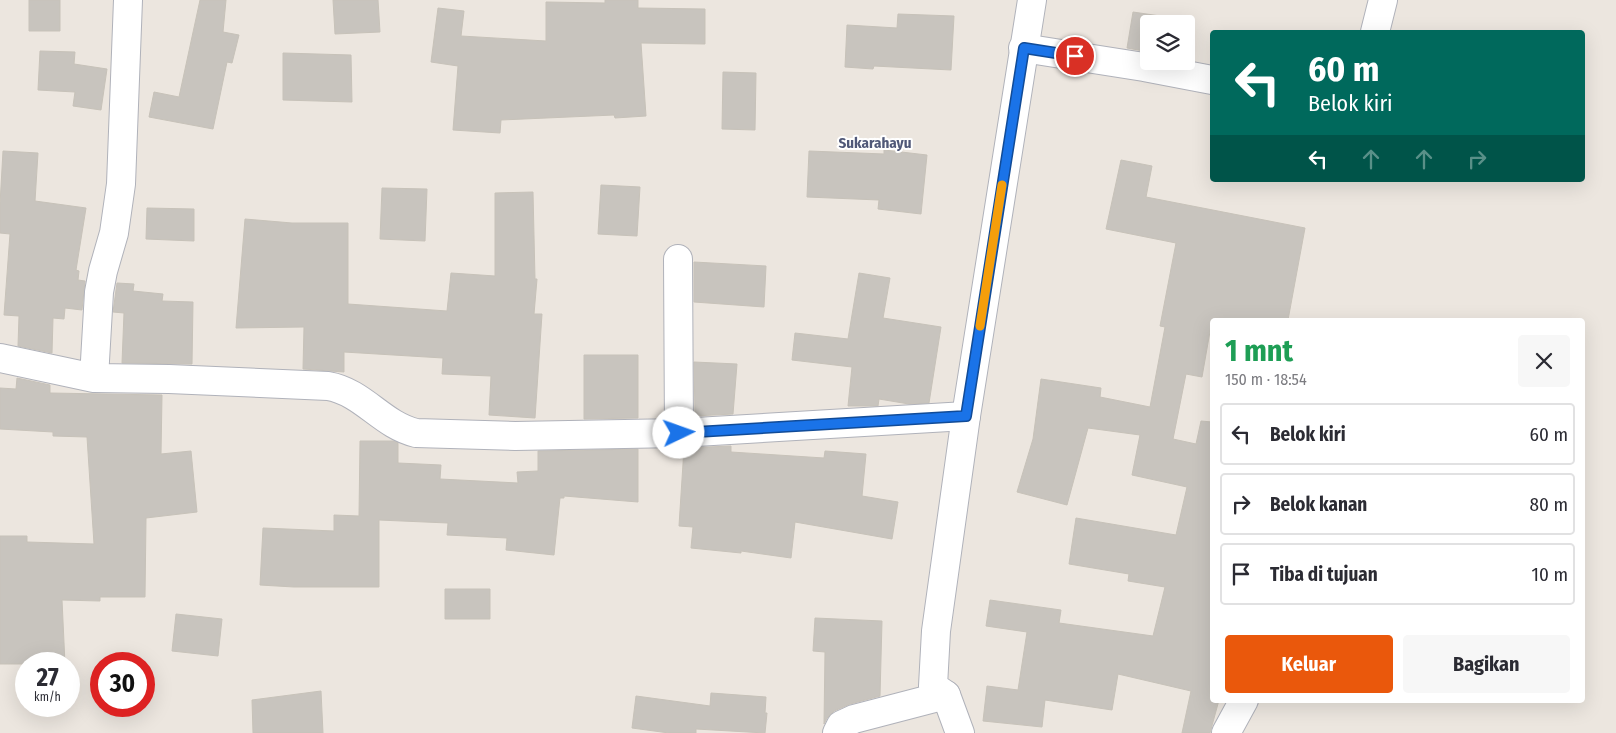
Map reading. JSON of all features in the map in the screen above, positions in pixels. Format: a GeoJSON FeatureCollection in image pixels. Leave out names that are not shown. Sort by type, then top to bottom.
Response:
{"type":"FeatureCollection","features":[{"type":"Feature","properties":{"kind":"street"},"geometry":{"type":"LineString","coordinates":[[94,378],[99,292],[114,233],[121,184],[128,0]]}},
{"type":"Feature","properties":{"kind":"street"},"geometry":{"type":"LineString","coordinates":[[960,733],[946,695],[934,686],[936,631],[966,416],[1032,0]]}},
{"type":"Feature","properties":{"kind":"street"},"geometry":{"type":"LineString","coordinates":[[1376,30],[1383,0]]}},
{"type":"Feature","properties":{"kind":"street"},"geometry":{"type":"LineString","coordinates":[[1024,48],[1210,80]]}},
{"type":"Feature","properties":{"kind":"street"},"geometry":{"type":"LineString","coordinates":[[678,259],[679,433]]}},
{"type":"Feature","properties":{"kind":"street"},"geometry":{"type":"LineString","coordinates":[[0,358],[94,378],[328,386],[340,388],[360,399],[388,421],[404,430],[416,433],[515,436],[679,433],[966,416]]}},
{"type":"Feature","properties":{"kind":"street"},"geometry":{"type":"LineString","coordinates":[[837,733],[841,724],[854,719],[946,695]]}},
{"type":"Feature","properties":{"kind":"street"},"geometry":{"type":"LineString","coordinates":[[1226,733],[1242,703]]}},
{"type":"Feature","properties":{"kind":"building"},"geometry":{"type":"Polygon","coordinates":[[[29,0],[60,0],[60,31],[29,31],[29,0]]]}},
{"type":"Feature","properties":{"kind":"building"},"geometry":{"type":"Polygon","coordinates":[[[200,0],[226,0],[223,32],[239,35],[232,63],[227,62],[213,129],[149,117],[154,92],[179,97],[200,0]]]}},
{"type":"Feature","properties":{"kind":"building"},"geometry":{"type":"Polygon","coordinates":[[[333,0],[378,0],[380,32],[335,34],[333,0]]]}},
{"type":"Feature","properties":{"kind":"building"},"geometry":{"type":"Polygon","coordinates":[[[605,0],[638,0],[638,8],[705,9],[705,44],[641,43],[646,116],[615,118],[614,115],[501,120],[500,133],[453,130],[458,66],[431,62],[438,8],[464,11],[461,36],[546,41],[546,2],[605,3],[605,0]]]}},
{"type":"Feature","properties":{"kind":"building"},"geometry":{"type":"Polygon","coordinates":[[[1133,12],[1153,15],[1140,15],[1140,50],[1127,48],[1133,12]]]}},
{"type":"Feature","properties":{"kind":"building"},"geometry":{"type":"Polygon","coordinates":[[[898,14],[954,16],[951,70],[874,66],[873,69],[845,67],[847,25],[897,28],[898,14]]]}},
{"type":"Feature","properties":{"kind":"building"},"geometry":{"type":"Polygon","coordinates":[[[40,51],[75,52],[74,64],[107,69],[101,110],[73,106],[75,92],[38,90],[40,51]]]}},
{"type":"Feature","properties":{"kind":"building"},"geometry":{"type":"Polygon","coordinates":[[[283,53],[351,55],[352,102],[283,100],[283,53]]]}},
{"type":"Feature","properties":{"kind":"building"},"geometry":{"type":"Polygon","coordinates":[[[723,72],[756,73],[755,130],[722,129],[723,72]]]}},
{"type":"Feature","properties":{"kind":"building"},"geometry":{"type":"Polygon","coordinates":[[[884,150],[927,155],[921,214],[878,209],[879,200],[807,197],[809,151],[884,154],[884,150]]]}},
{"type":"Feature","properties":{"kind":"building"},"geometry":{"type":"Polygon","coordinates":[[[3,151],[38,153],[35,201],[86,208],[76,270],[79,271],[78,280],[85,281],[82,310],[65,308],[64,319],[53,318],[52,353],[18,346],[19,316],[4,315],[10,234],[0,233],[3,151]]]}},
{"type":"Feature","properties":{"kind":"building"},"geometry":{"type":"Polygon","coordinates":[[[1121,160],[1152,166],[1146,197],[1305,228],[1288,318],[1210,318],[1210,331],[1202,377],[1186,374],[1173,439],[1196,444],[1201,421],[1210,422],[1210,703],[1218,703],[1210,733],[1182,733],[1191,691],[1118,674],[1112,710],[1045,700],[1042,727],[983,721],[987,686],[1018,690],[1027,632],[986,626],[990,600],[1061,610],[1059,623],[1153,636],[1165,587],[1128,581],[1129,574],[1069,564],[1076,518],[1176,535],[1187,487],[1132,475],[1140,435],[1088,428],[1067,505],[1017,492],[1033,439],[1041,379],[1101,388],[1100,397],[1150,407],[1165,327],[1160,326],[1176,243],[1106,229],[1121,160]]]}},
{"type":"Feature","properties":{"kind":"building"},"geometry":{"type":"Polygon","coordinates":[[[601,185],[640,187],[637,236],[598,234],[601,185]]]}},
{"type":"Feature","properties":{"kind":"building"},"geometry":{"type":"Polygon","coordinates":[[[382,188],[427,189],[425,241],[380,239],[382,188]]]}},
{"type":"Feature","properties":{"kind":"building"},"geometry":{"type":"Polygon","coordinates":[[[533,192],[535,279],[537,279],[534,314],[542,314],[535,418],[489,415],[491,376],[442,374],[443,358],[344,352],[344,372],[303,369],[304,327],[236,328],[245,219],[292,223],[348,223],[348,304],[447,311],[451,273],[495,276],[495,193],[533,192]]]}},
{"type":"Feature","properties":{"kind":"building"},"geometry":{"type":"Polygon","coordinates":[[[147,208],[194,209],[194,241],[146,239],[147,208]]]}},
{"type":"Feature","properties":{"kind":"building"},"geometry":{"type":"Polygon","coordinates":[[[694,262],[766,266],[764,307],[694,302],[694,262]]]}},
{"type":"Feature","properties":{"kind":"building"},"geometry":{"type":"Polygon","coordinates":[[[859,273],[890,278],[883,318],[941,327],[929,403],[909,404],[879,399],[878,406],[848,406],[852,367],[792,360],[795,333],[848,339],[859,273]]]}},
{"type":"Feature","properties":{"kind":"building"},"geometry":{"type":"Polygon","coordinates":[[[117,283],[134,284],[133,291],[163,294],[162,301],[193,302],[192,364],[122,363],[124,313],[113,312],[117,283]]]}},
{"type":"Feature","properties":{"kind":"building"},"geometry":{"type":"Polygon","coordinates":[[[584,355],[638,355],[638,418],[584,419],[584,355]]]}},
{"type":"Feature","properties":{"kind":"building"},"geometry":{"type":"Polygon","coordinates":[[[694,362],[737,364],[733,414],[695,416],[694,362]]]}},
{"type":"Feature","properties":{"kind":"building"},"geometry":{"type":"Polygon","coordinates":[[[17,378],[50,385],[50,393],[162,395],[161,454],[191,451],[197,512],[146,518],[145,597],[100,597],[100,601],[62,600],[64,652],[15,652],[15,664],[0,664],[0,536],[27,536],[27,542],[94,544],[87,437],[53,436],[53,432],[0,429],[0,388],[16,389],[17,378]]]}},
{"type":"Feature","properties":{"kind":"building"},"geometry":{"type":"Polygon","coordinates":[[[360,441],[394,441],[398,443],[398,463],[441,465],[440,479],[518,483],[517,472],[538,471],[538,451],[638,449],[638,502],[564,496],[564,498],[560,498],[554,555],[506,550],[507,538],[447,535],[448,523],[379,520],[379,587],[260,585],[263,528],[334,531],[334,515],[359,516],[360,441]]]}},
{"type":"Feature","properties":{"kind":"building"},"geometry":{"type":"Polygon","coordinates":[[[731,446],[731,452],[824,458],[825,451],[866,454],[862,496],[898,502],[892,539],[795,522],[791,558],[741,551],[741,553],[691,548],[693,527],[679,526],[684,448],[731,446]]]}},
{"type":"Feature","properties":{"kind":"building"},"geometry":{"type":"Polygon","coordinates":[[[445,589],[490,589],[490,619],[445,619],[445,589]]]}},
{"type":"Feature","properties":{"kind":"building"},"geometry":{"type":"Polygon","coordinates":[[[176,614],[222,619],[218,656],[172,651],[176,614]]]}},
{"type":"Feature","properties":{"kind":"building"},"geometry":{"type":"Polygon","coordinates":[[[815,618],[882,621],[880,696],[850,704],[834,711],[824,724],[825,652],[813,651],[815,618]]]}},
{"type":"Feature","properties":{"kind":"building"},"geometry":{"type":"Polygon","coordinates":[[[321,691],[323,733],[253,733],[252,700],[321,691]]]}},
{"type":"Feature","properties":{"kind":"building"},"geometry":{"type":"Polygon","coordinates":[[[711,693],[766,697],[765,733],[696,729],[696,733],[669,733],[632,728],[636,696],[710,706],[711,693]]]}},
{"type":"Feature","properties":{"kind":"slow traffic"},"geometry":{"type":"LineString","coordinates":[[980,326],[1002,185]]}},
{"type":"Feature","properties":{"kind":"district","name":"Sukarahayu"},"geometry":{"type":"Point","coordinates":[875,143]}},
{"type":"Feature","properties":{"kind":"route"},"geometry":{"type":"LineString","coordinates":[[679,433],[966,416],[1024,48],[1075,56]]}}]}
